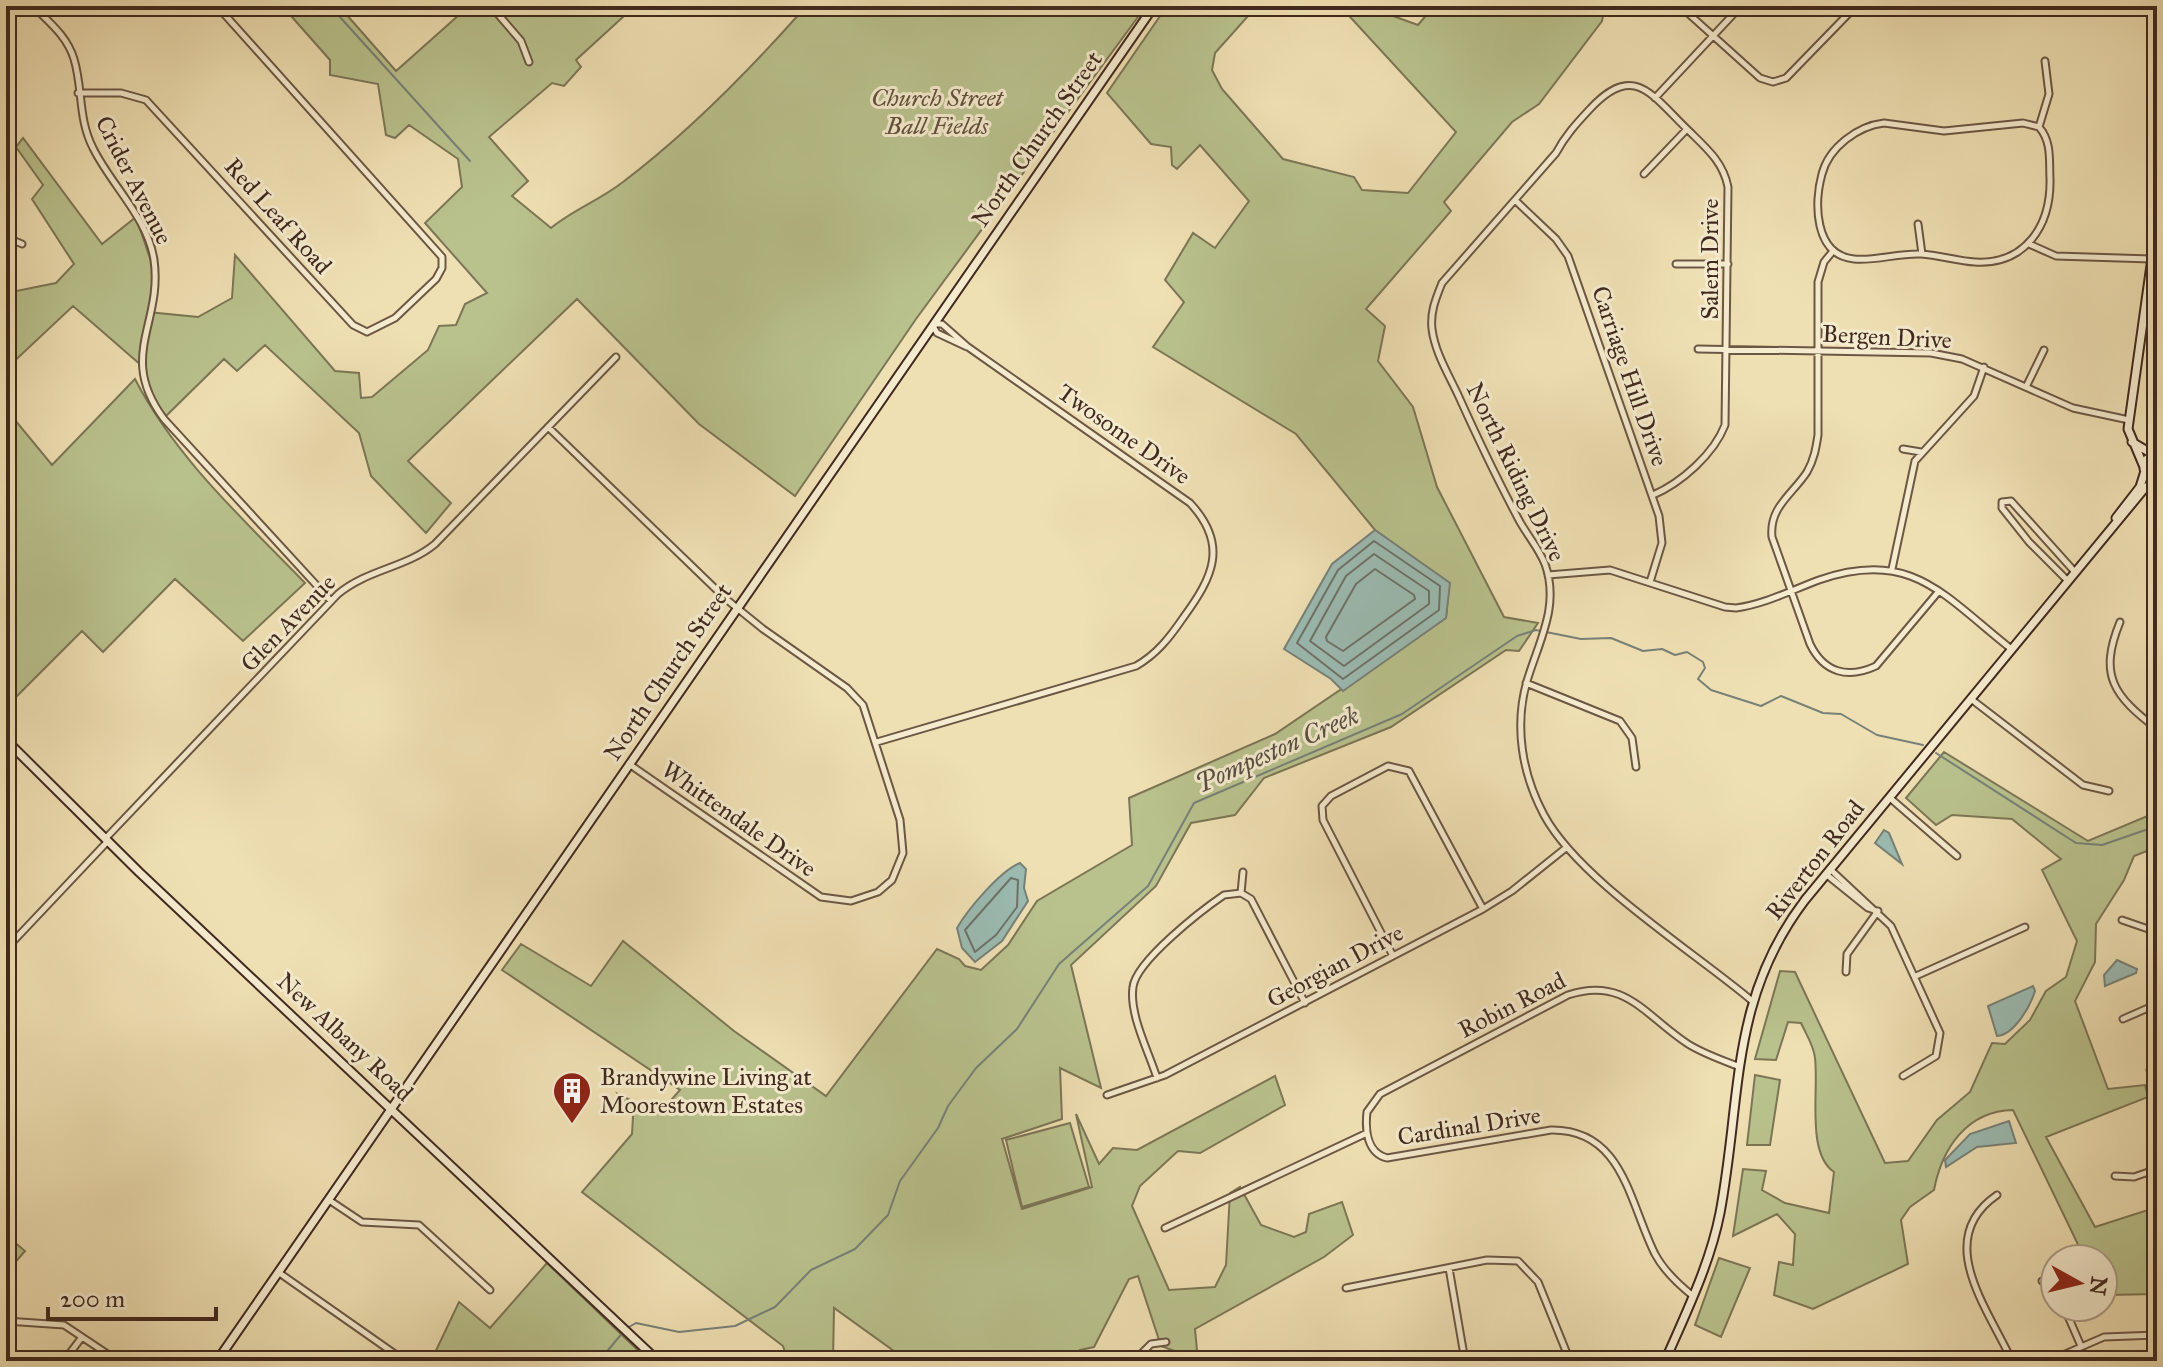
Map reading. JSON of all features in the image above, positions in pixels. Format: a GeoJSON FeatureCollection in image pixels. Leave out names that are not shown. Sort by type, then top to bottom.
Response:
{"type":"FeatureCollection","features":[{"type":"Feature","properties":{"kind":"main road","name":"North Church Street"},"geometry":{"type":"LineString","coordinates":[[217,1361],[1154,6]]}},
{"type":"Feature","properties":{"kind":"main road"},"geometry":{"type":"LineString","coordinates":[[2157,222],[2129,420],[2131,441],[2145,469],[2157,480]]}},
{"type":"Feature","properties":{"kind":"main road"},"geometry":{"type":"LineString","coordinates":[[2131,441],[2156,455]]}},
{"type":"Feature","properties":{"kind":"main road","name":"Riverton Road"},"geometry":{"type":"LineString","coordinates":[[2101,539],[2140,487],[2147,459],[2156,455]]}},
{"type":"Feature","properties":{"kind":"main road","name":"Riverton Road"},"geometry":{"type":"LineString","coordinates":[[1665,1361],[1693,1296],[1720,1216],[1751,1000],[1789,922],[2074,571],[2148,486],[2157,480]]}},
{"type":"Feature","properties":{"kind":"main road","name":"New Albany Road"},"geometry":{"type":"LineString","coordinates":[[6,740],[106,840],[658,1361]]}},
{"type":"Feature","properties":{"kind":"street","name":"Crider Avenue"},"geometry":{"type":"LineString","coordinates":[[33,6],[68,45],[76,66],[78,93],[91,144],[145,231],[152,248],[154,289],[141,358],[149,394],[164,419],[331,601]]}},
{"type":"Feature","properties":{"kind":"street","name":"Red Leaf Road"},"geometry":{"type":"LineString","coordinates":[[78,93],[130,94],[153,106],[362,331],[380,328],[395,318],[440,273],[444,263],[436,247],[217,6]]}},
{"type":"Feature","properties":{"kind":"street"},"geometry":{"type":"LineString","coordinates":[[491,6],[525,47],[529,62]]}},
{"type":"Feature","properties":{"kind":"street"},"geometry":{"type":"LineString","coordinates":[[1680,6],[1760,78],[1777,81],[1786,78],[1856,6]]}},
{"type":"Feature","properties":{"kind":"street"},"geometry":{"type":"LineString","coordinates":[[1655,98],[1741,6]]}},
{"type":"Feature","properties":{"kind":"street"},"geometry":{"type":"LineString","coordinates":[[2096,6],[2113,6]]}},
{"type":"Feature","properties":{"kind":"street"},"geometry":{"type":"LineString","coordinates":[[2039,127],[2023,123],[1944,131],[1884,123],[1858,129],[1830,157],[1821,177],[1820,229],[1833,251],[1852,259],[1922,254],[1991,262],[2012,255],[2029,244],[2046,216],[2050,192],[2049,146],[2039,127],[2049,94],[2045,61]]}},
{"type":"Feature","properties":{"kind":"street","name":"Salem Drive"},"geometry":{"type":"LineString","coordinates":[[1590,110],[1606,91],[1623,85],[1640,87],[1714,156],[1725,174],[1729,202],[1727,412],[1720,436],[1677,482],[1653,495]]}},
{"type":"Feature","properties":{"kind":"street","name":"North Riding Drive"},"geometry":{"type":"LineString","coordinates":[[1590,110],[1516,201],[1442,283],[1434,301],[1432,328],[1438,353],[1488,461],[1539,552],[1548,575],[1549,614],[1526,683],[1521,725],[1523,762],[1545,818],[1567,847],[1628,902],[1751,1000]]}},
{"type":"Feature","properties":{"kind":"street"},"geometry":{"type":"LineString","coordinates":[[1644,174],[1687,129]]}},
{"type":"Feature","properties":{"kind":"street","name":"Carriage Hill Drive"},"geometry":{"type":"LineString","coordinates":[[1516,201],[1556,239],[1568,256],[1653,495],[1662,543],[1650,582]]}},
{"type":"Feature","properties":{"kind":"street"},"geometry":{"type":"LineString","coordinates":[[1918,224],[1922,254]]}},
{"type":"Feature","properties":{"kind":"street"},"geometry":{"type":"LineString","coordinates":[[6,237],[22,244]]}},
{"type":"Feature","properties":{"kind":"street"},"geometry":{"type":"LineString","coordinates":[[2029,244],[2056,256],[2151,259]]}},
{"type":"Feature","properties":{"kind":"street"},"geometry":{"type":"LineString","coordinates":[[1833,251],[1824,262],[1818,282],[1815,455],[1807,471],[1775,510],[1770,523],[1789,591],[1815,655],[1828,668],[1849,674],[1865,672],[1880,663],[1939,591]]}},
{"type":"Feature","properties":{"kind":"street"},"geometry":{"type":"LineString","coordinates":[[1676,264],[1728,264]]}},
{"type":"Feature","properties":{"kind":"street","name":"Twosome Drive"},"geometry":{"type":"LineString","coordinates":[[877,742],[1136,666],[1155,653],[1170,636],[1203,589],[1213,567],[1214,549],[1210,530],[1190,503],[968,347],[942,324],[932,324]]}},
{"type":"Feature","properties":{"kind":"street","name":"Bergen Drive"},"geometry":{"type":"LineString","coordinates":[[1698,349],[1931,353],[1984,367],[2073,408],[2129,420]]}},
{"type":"Feature","properties":{"kind":"street"},"geometry":{"type":"LineString","coordinates":[[2026,387],[2044,350]]}},
{"type":"Feature","properties":{"kind":"street","name":"Glen Avenue"},"geometry":{"type":"LineString","coordinates":[[6,949],[331,601],[365,574],[429,549],[616,357]]}},
{"type":"Feature","properties":{"kind":"street"},"geometry":{"type":"LineString","coordinates":[[1892,569],[1908,481],[1921,452],[1967,406],[1984,367]]}},
{"type":"Feature","properties":{"kind":"street","name":"Whittendale Drive"},"geometry":{"type":"LineString","coordinates":[[548,427],[736,608],[856,696],[868,715],[877,742],[900,820],[903,853],[896,872],[885,886],[851,901],[831,900],[811,892],[629,764]]}},
{"type":"Feature","properties":{"kind":"street"},"geometry":{"type":"LineString","coordinates":[[1903,449],[1921,452]]}},
{"type":"Feature","properties":{"kind":"street"},"geometry":{"type":"LineString","coordinates":[[2067,580],[2029,542],[2002,508],[2002,502],[2011,501],[2074,571]]}},
{"type":"Feature","properties":{"kind":"street"},"geometry":{"type":"LineString","coordinates":[[1548,575],[1610,570],[1725,607],[1752,606],[1849,571],[1892,569],[1916,577],[1939,591],[2010,648]]}},
{"type":"Feature","properties":{"kind":"street"},"geometry":{"type":"LineString","coordinates":[[2120,622],[2109,657],[2112,682],[2125,703],[2157,729]]}},
{"type":"Feature","properties":{"kind":"street"},"geometry":{"type":"LineString","coordinates":[[1526,683],[1620,721],[1632,738],[1636,767]]}},
{"type":"Feature","properties":{"kind":"street"},"geometry":{"type":"LineString","coordinates":[[1970,699],[2080,783],[2109,791]]}},
{"type":"Feature","properties":{"kind":"street"},"geometry":{"type":"LineString","coordinates":[[1393,956],[1323,820],[1325,800],[1388,766],[1409,771],[1483,909]]}},
{"type":"Feature","properties":{"kind":"street"},"geometry":{"type":"LineString","coordinates":[[1889,797],[1957,856]]}},
{"type":"Feature","properties":{"kind":"street","name":"Georgian Drive"},"geometry":{"type":"LineString","coordinates":[[1107,1095],[1157,1078],[1483,909],[1512,891],[1567,847]]}},
{"type":"Feature","properties":{"kind":"street"},"geometry":{"type":"LineString","coordinates":[[1241,893],[1243,872]]}},
{"type":"Feature","properties":{"kind":"street"},"geometry":{"type":"LineString","coordinates":[[1829,872],[1878,911],[1891,926],[1916,976],[1941,1041],[1936,1056],[1903,1076]]}},
{"type":"Feature","properties":{"kind":"street"},"geometry":{"type":"LineString","coordinates":[[1157,1078],[1135,1008],[1133,987],[1137,974],[1146,962],[1220,898],[1241,893],[1251,899],[1305,1003]]}},
{"type":"Feature","properties":{"kind":"street"},"geometry":{"type":"LineString","coordinates":[[1846,972],[1847,954],[1878,911]]}},
{"type":"Feature","properties":{"kind":"street"},"geometry":{"type":"LineString","coordinates":[[2122,920],[2157,932]]}},
{"type":"Feature","properties":{"kind":"street"},"geometry":{"type":"LineString","coordinates":[[1916,976],[2025,927]]}},
{"type":"Feature","properties":{"kind":"street","name":"Robin Road"},"geometry":{"type":"LineString","coordinates":[[1367,1133],[1369,1105],[1380,1094],[1568,995],[1585,989],[1604,989],[1623,995],[1687,1043],[1740,1067]]}},
{"type":"Feature","properties":{"kind":"street"},"geometry":{"type":"LineString","coordinates":[[2123,1019],[2157,1004]]}},
{"type":"Feature","properties":{"kind":"street"},"geometry":{"type":"LineString","coordinates":[[2150,1070],[2157,1065]]}},
{"type":"Feature","properties":{"kind":"street","name":"Cardinal Drive"},"geometry":{"type":"LineString","coordinates":[[1367,1133],[1376,1154],[1387,1158],[1551,1130],[1568,1130],[1590,1137],[1614,1159],[1662,1266],[1693,1296]]}},
{"type":"Feature","properties":{"kind":"street"},"geometry":{"type":"LineString","coordinates":[[1165,1228],[1367,1133]]}},
{"type":"Feature","properties":{"kind":"street"},"geometry":{"type":"LineString","coordinates":[[2115,1176],[2134,1177],[2157,1169]]}},
{"type":"Feature","properties":{"kind":"street"},"geometry":{"type":"LineString","coordinates":[[1997,1195],[1982,1206],[1970,1226],[1965,1255],[2012,1361]]}},
{"type":"Feature","properties":{"kind":"street"},"geometry":{"type":"LineString","coordinates":[[329,1200],[362,1222],[419,1225],[490,1290]]}},
{"type":"Feature","properties":{"kind":"street"},"geometry":{"type":"LineString","coordinates":[[1346,1288],[1503,1258],[1525,1265],[1538,1282],[1570,1361]]}},
{"type":"Feature","properties":{"kind":"street"},"geometry":{"type":"LineString","coordinates":[[1449,1268],[1465,1361]]}},
{"type":"Feature","properties":{"kind":"street"},"geometry":{"type":"LineString","coordinates":[[278,1272],[405,1361]]}},
{"type":"Feature","properties":{"kind":"street"},"geometry":{"type":"LineString","coordinates":[[6,1321],[58,1323],[118,1361]]}},
{"type":"Feature","properties":{"kind":"street"},"geometry":{"type":"LineString","coordinates":[[2071,1323],[2081,1346]]}},
{"type":"Feature","properties":{"kind":"street"},"geometry":{"type":"LineString","coordinates":[[2049,1361],[2104,1337],[2157,1335]]}},
{"type":"Feature","properties":{"kind":"street"},"geometry":{"type":"LineString","coordinates":[[64,1361],[82,1337]]}},
{"type":"Feature","properties":{"kind":"street"},"geometry":{"type":"LineString","coordinates":[[1134,1361],[1151,1344],[1166,1342]]}},
{"type":"Feature","properties":{"kind":"green space","name":"Church Street Ball Fields"},"geometry":{"type":"Polygon","coordinates":[[[298,6],[339,6],[396,71],[469,6],[635,6],[576,60],[581,67],[564,86],[552,83],[489,137],[528,181],[512,196],[551,228],[623,182],[694,123],[801,12],[796,6],[1146,6],[916,319],[795,496],[699,424],[577,299],[408,461],[451,503],[426,533],[371,476],[359,433],[265,345],[237,371],[224,359],[165,417],[143,377],[142,366],[73,306],[6,369],[6,293],[56,283],[74,264],[32,199],[43,185],[16,147],[23,138],[102,244],[136,217],[155,273],[148,312],[198,317],[232,298],[235,255],[335,371],[359,373],[361,398],[372,397],[428,350],[439,326],[456,325],[465,304],[487,293],[425,223],[462,187],[458,159],[409,125],[395,138],[386,135],[378,84],[330,75],[330,60],[292,17],[298,6]]]}},
{"type":"Feature","properties":{"kind":"green space"},"geometry":{"type":"Polygon","coordinates":[[[1167,6],[1257,6],[1215,53],[1212,70],[1222,89],[1283,159],[1354,177],[1362,190],[1408,193],[1456,132],[1340,6],[1383,6],[1390,15],[1418,25],[1434,6],[1605,6],[1602,21],[1539,104],[1512,122],[1444,202],[1451,211],[1366,309],[1385,326],[1378,361],[1413,407],[1437,487],[1504,617],[1538,623],[1519,651],[1506,650],[1391,727],[1264,778],[1235,815],[1191,823],[1156,886],[1071,965],[1101,1088],[1060,1068],[1062,1119],[1002,1139],[1022,1209],[1092,1187],[1076,1114],[1099,1164],[1113,1148],[1137,1150],[1275,1076],[1285,1105],[1200,1153],[1178,1151],[1140,1186],[1132,1206],[1169,1290],[1215,1287],[1226,1265],[1230,1193],[1240,1187],[1261,1225],[1294,1237],[1306,1232],[1309,1214],[1342,1202],[1353,1235],[1324,1257],[1195,1329],[1198,1361],[1183,1361],[1180,1353],[1161,1346],[1138,1276],[1129,1279],[1094,1347],[1080,1350],[1086,1361],[901,1361],[898,1354],[834,1308],[833,1361],[788,1361],[783,1346],[582,1192],[632,1134],[633,1116],[618,1094],[659,1114],[680,1090],[502,970],[521,944],[591,986],[623,941],[734,1031],[826,1096],[937,949],[959,959],[965,966],[981,970],[1008,945],[1037,901],[1132,845],[1129,798],[1275,734],[1446,618],[1449,583],[1375,530],[1296,434],[1153,347],[1184,302],[1165,280],[1193,233],[1215,248],[1249,201],[1200,145],[1177,169],[1172,165],[1171,147],[1151,144],[1107,93],[1167,6]]]}},
{"type":"Feature","properties":{"kind":"green space"},"geometry":{"type":"Polygon","coordinates":[[[135,379],[151,408],[190,461],[305,583],[243,641],[175,579],[103,652],[82,631],[6,707],[6,409],[52,465],[135,379]]]}},
{"type":"Feature","properties":{"kind":"green space"},"geometry":{"type":"Polygon","coordinates":[[[1944,752],[2088,841],[2157,812],[2157,847],[2134,856],[2124,880],[2096,924],[2095,962],[2075,1001],[2108,1089],[2145,1085],[2148,1097],[2046,1137],[2095,1227],[2157,1207],[2157,1294],[2119,1295],[2119,1243],[2077,1243],[2013,1110],[1982,1117],[1950,1146],[1934,1190],[1910,1207],[1901,1220],[1908,1264],[1813,1309],[1774,1295],[1779,1262],[1793,1265],[1795,1234],[1777,1214],[1733,1236],[1743,1169],[1766,1171],[1762,1190],[1785,1203],[1829,1213],[1834,1172],[1825,1163],[1820,1151],[1815,1058],[1801,1023],[1788,1022],[1776,1060],[1755,1059],[1780,971],[1795,972],[1885,1163],[1908,1161],[1937,1120],[1970,1092],[1992,1043],[2005,1044],[2030,1020],[2046,991],[2066,977],[2077,941],[2042,870],[2061,859],[2012,819],[1952,815],[1936,825],[1906,798],[1944,752]]]}},
{"type":"Feature","properties":{"kind":"green space"},"geometry":{"type":"Polygon","coordinates":[[[1755,1075],[1780,1080],[1770,1145],[1747,1145],[1755,1075]]]}},
{"type":"Feature","properties":{"kind":"green space"},"geometry":{"type":"Polygon","coordinates":[[[1070,1123],[1089,1187],[1022,1207],[1006,1140],[1070,1123]]]}},
{"type":"Feature","properties":{"kind":"green space"},"geometry":{"type":"Polygon","coordinates":[[[6,1235],[25,1251],[6,1273],[6,1235]]]}},
{"type":"Feature","properties":{"kind":"green space"},"geometry":{"type":"Polygon","coordinates":[[[1719,1258],[1750,1268],[1721,1337],[1695,1325],[1719,1258]]]}},
{"type":"Feature","properties":{"kind":"green space"},"geometry":{"type":"Polygon","coordinates":[[[547,1263],[649,1361],[431,1361],[459,1302],[490,1328],[547,1263]]]}},
{"type":"Feature","properties":{"kind":"water"},"geometry":{"type":"Polygon","coordinates":[[[1375,530],[1450,583],[1446,618],[1343,691],[1331,679],[1284,649],[1332,564],[1375,530]]]}},
{"type":"Feature","properties":{"kind":"water"},"geometry":{"type":"Polygon","coordinates":[[[1884,830],[1889,833],[1902,864],[1875,843],[1884,830]]]}},
{"type":"Feature","properties":{"kind":"water"},"geometry":{"type":"Polygon","coordinates":[[[1020,863],[1026,869],[1024,888],[1028,901],[1002,941],[975,962],[962,948],[957,928],[985,891],[1020,863]]]}},
{"type":"Feature","properties":{"kind":"water"},"geometry":{"type":"Polygon","coordinates":[[[2117,960],[2137,969],[2136,973],[2105,986],[2104,975],[2117,960]]]}},
{"type":"Feature","properties":{"kind":"water"},"geometry":{"type":"Polygon","coordinates":[[[2033,986],[2033,997],[2020,1019],[2009,1031],[1997,1036],[1988,1006],[2033,986]]]}},
{"type":"Feature","properties":{"kind":"water"},"geometry":{"type":"Polygon","coordinates":[[[2009,1121],[2016,1143],[1977,1147],[1946,1167],[1945,1160],[1970,1134],[2009,1121]]]}},
{"type":"Feature","properties":{"kind":"waterway"},"geometry":{"type":"LineString","coordinates":[[330,6],[470,161]]}},
{"type":"Feature","properties":{"kind":"waterway","name":"Pompeston Creek"},"geometry":{"type":"LineString","coordinates":[[629,1327],[636,1323],[679,1332],[735,1326],[775,1307],[811,1270],[855,1249],[888,1215],[900,1181],[938,1128],[948,1106],[976,1068],[1017,1029],[1059,964],[1148,886],[1194,803],[1402,714],[1517,636],[1536,630],[1581,639],[1611,638],[1643,651],[1662,649],[1675,655],[1687,652],[1703,662],[1705,668],[1698,679],[1711,690],[1761,706],[1781,696],[1823,713],[1841,714],[1877,735],[1923,745]]}},
{"type":"Feature","properties":{"kind":"waterway","name":"Pompeston Creek"},"geometry":{"type":"LineString","coordinates":[[1936,753],[2076,843],[2102,845],[2157,826]]}},
{"type":"Feature","properties":{"kind":"waterway","name":"Pompeston Creek"},"geometry":{"type":"LineString","coordinates":[[599,1361],[624,1331]]}},
{"type":"Feature","properties":{"kind":"place","name":"Brandywine Living at Moorestown Estates"},"geometry":{"type":"Point","coordinates":[572,1125]}}]}
